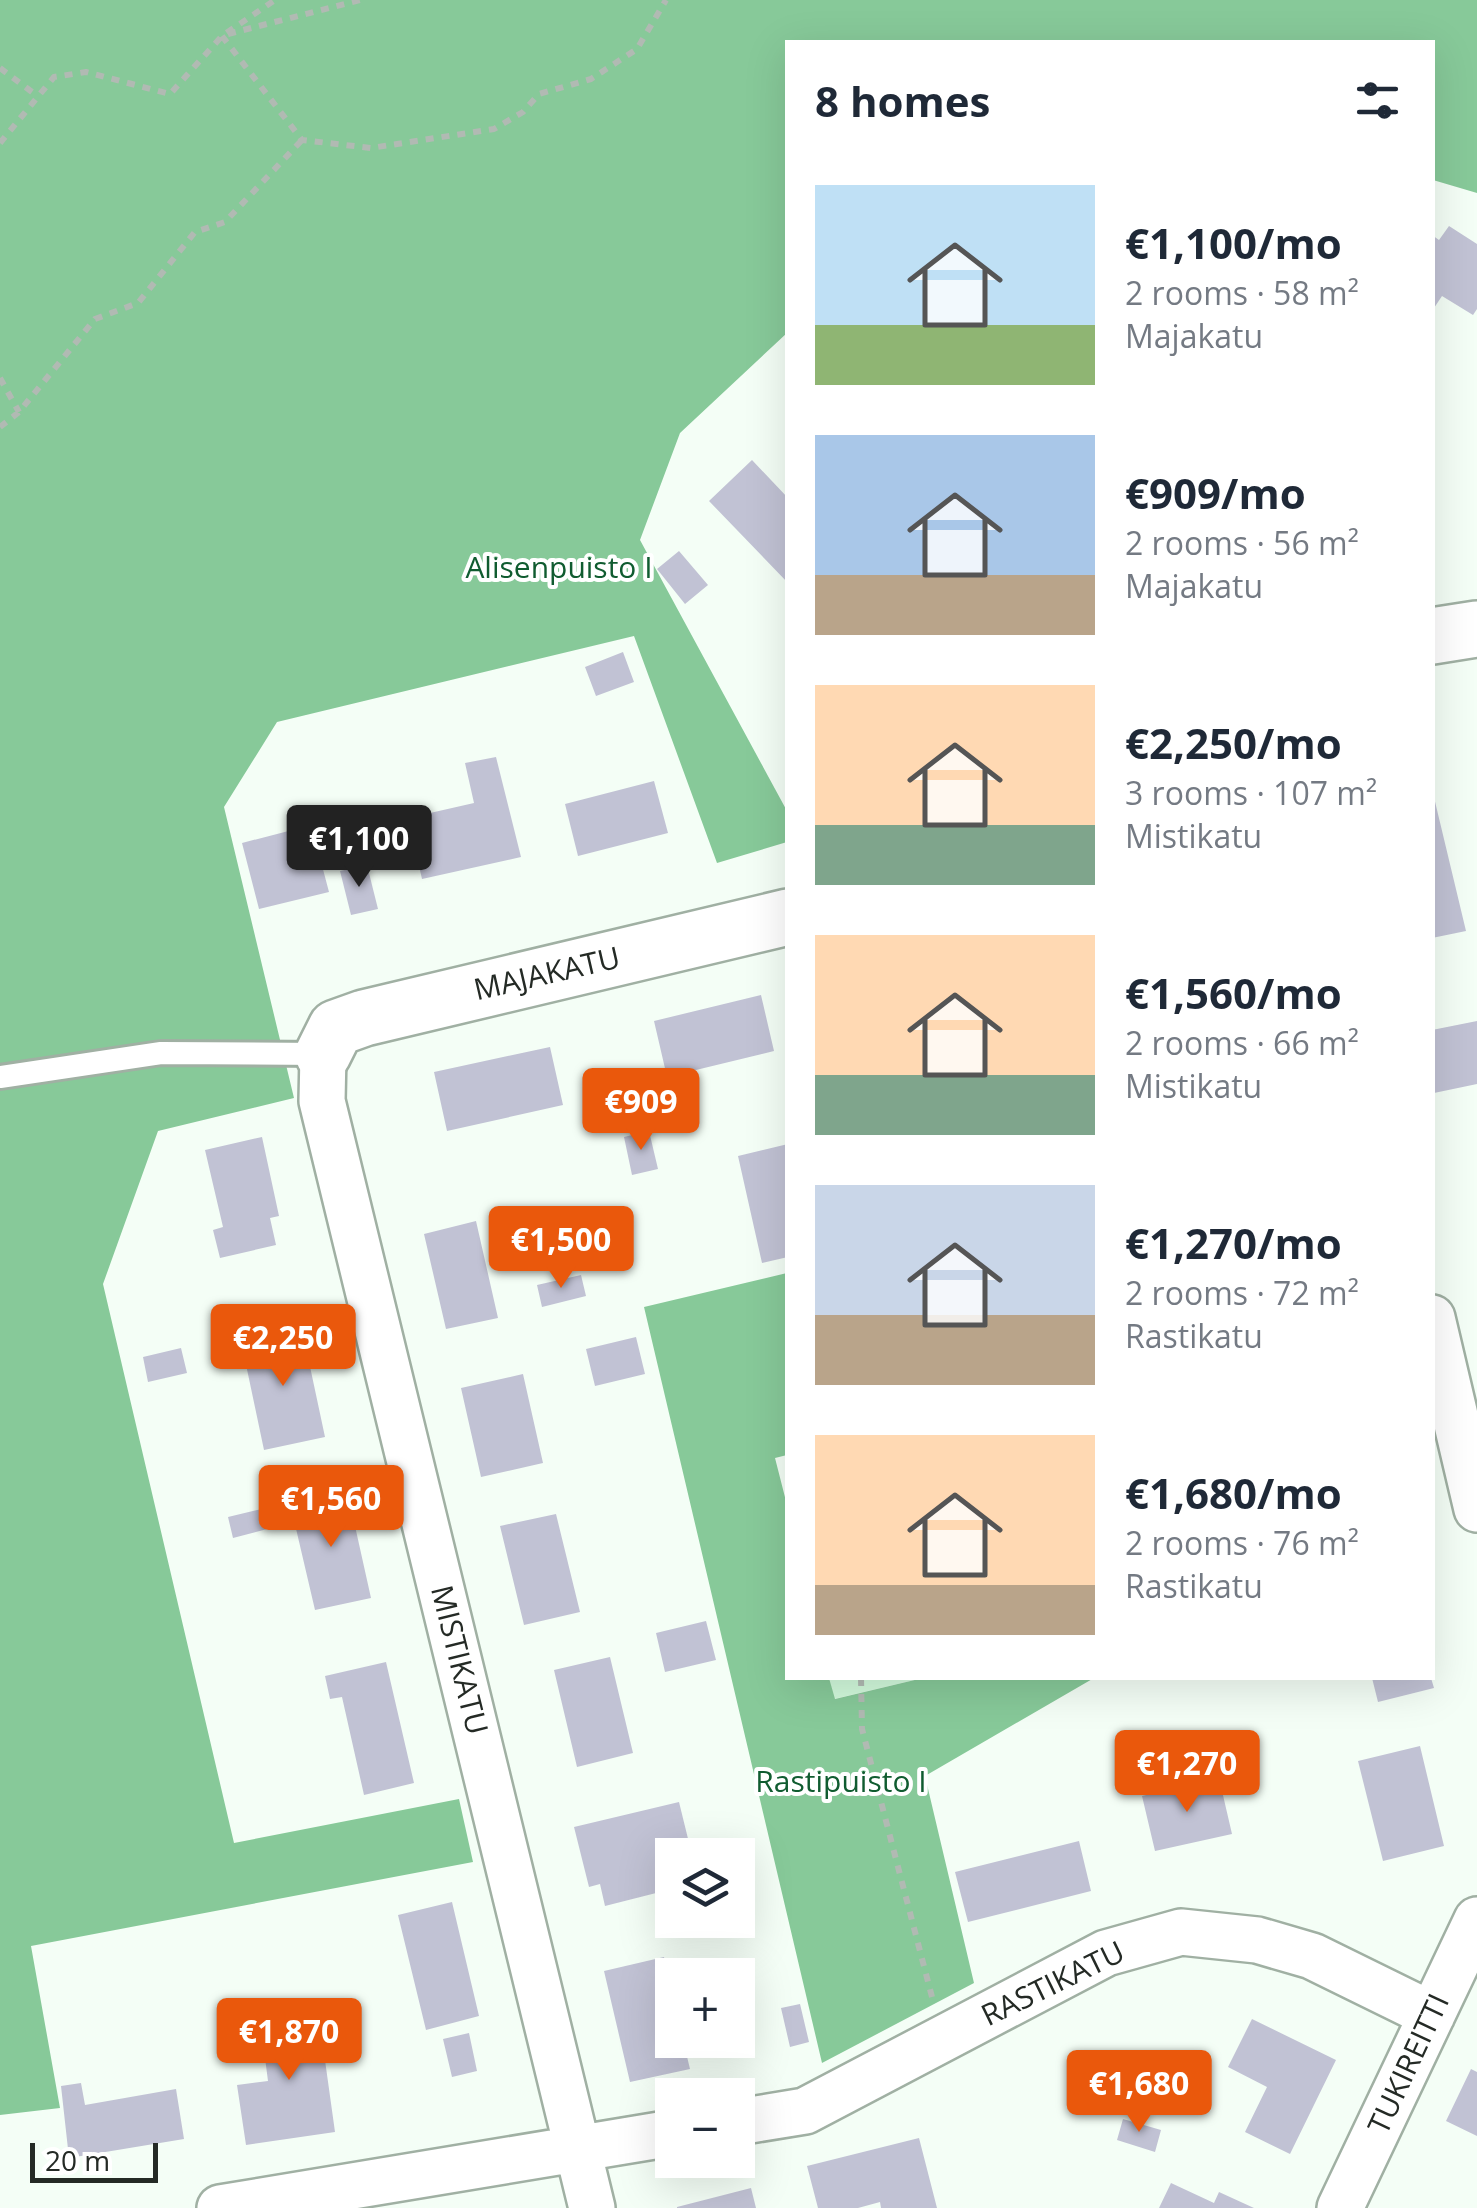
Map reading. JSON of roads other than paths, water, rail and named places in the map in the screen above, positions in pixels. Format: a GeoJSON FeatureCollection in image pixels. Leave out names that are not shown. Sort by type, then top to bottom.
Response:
{"type":"FeatureCollection","features":[{"type":"Feature","properties":{"kind":"street"},"geometry":{"type":"LineString","coordinates":[[1435,636],[1477,630]]}},
{"type":"Feature","properties":{"kind":"street","name":"MAJAKATU"},"geometry":{"type":"LineString","coordinates":[[323,1054],[336,1028],[364,1018],[785,918]]}},
{"type":"Feature","properties":{"kind":"street","name":"MISTIKATU"},"geometry":{"type":"LineString","coordinates":[[323,1054],[322,1101],[592,2208]]}},
{"type":"Feature","properties":{"kind":"street"},"geometry":{"type":"LineString","coordinates":[[1435,1326],[1467,1416],[1477,1509]]}},
{"type":"Feature","properties":{"kind":"street","name":"TUKIREITTI"},"geometry":{"type":"LineString","coordinates":[[1340,2208],[1477,1920]]}},
{"type":"Feature","properties":{"kind":"street","name":"RASTIKATU"},"geometry":{"type":"LineString","coordinates":[[755,2119],[805,2111],[1106,1953],[1181,1932],[1257,1940],[1312,1956],[1432,2015]]}},
{"type":"Feature","properties":{"kind":"street"},"geometry":{"type":"LineString","coordinates":[[220,2208],[655,2136]]}},
{"type":"Feature","properties":{"kind":"lane"},"geometry":{"type":"LineString","coordinates":[[0,1076],[162,1053],[323,1054]]}},
{"type":"Feature","properties":{"kind":"park label","name":"Alisenpuisto I"},"geometry":{"type":"Point","coordinates":[559,568]}},
{"type":"Feature","properties":{"kind":"park label","name":"Rastipuisto I"},"geometry":{"type":"Point","coordinates":[841,1782]}}]}
